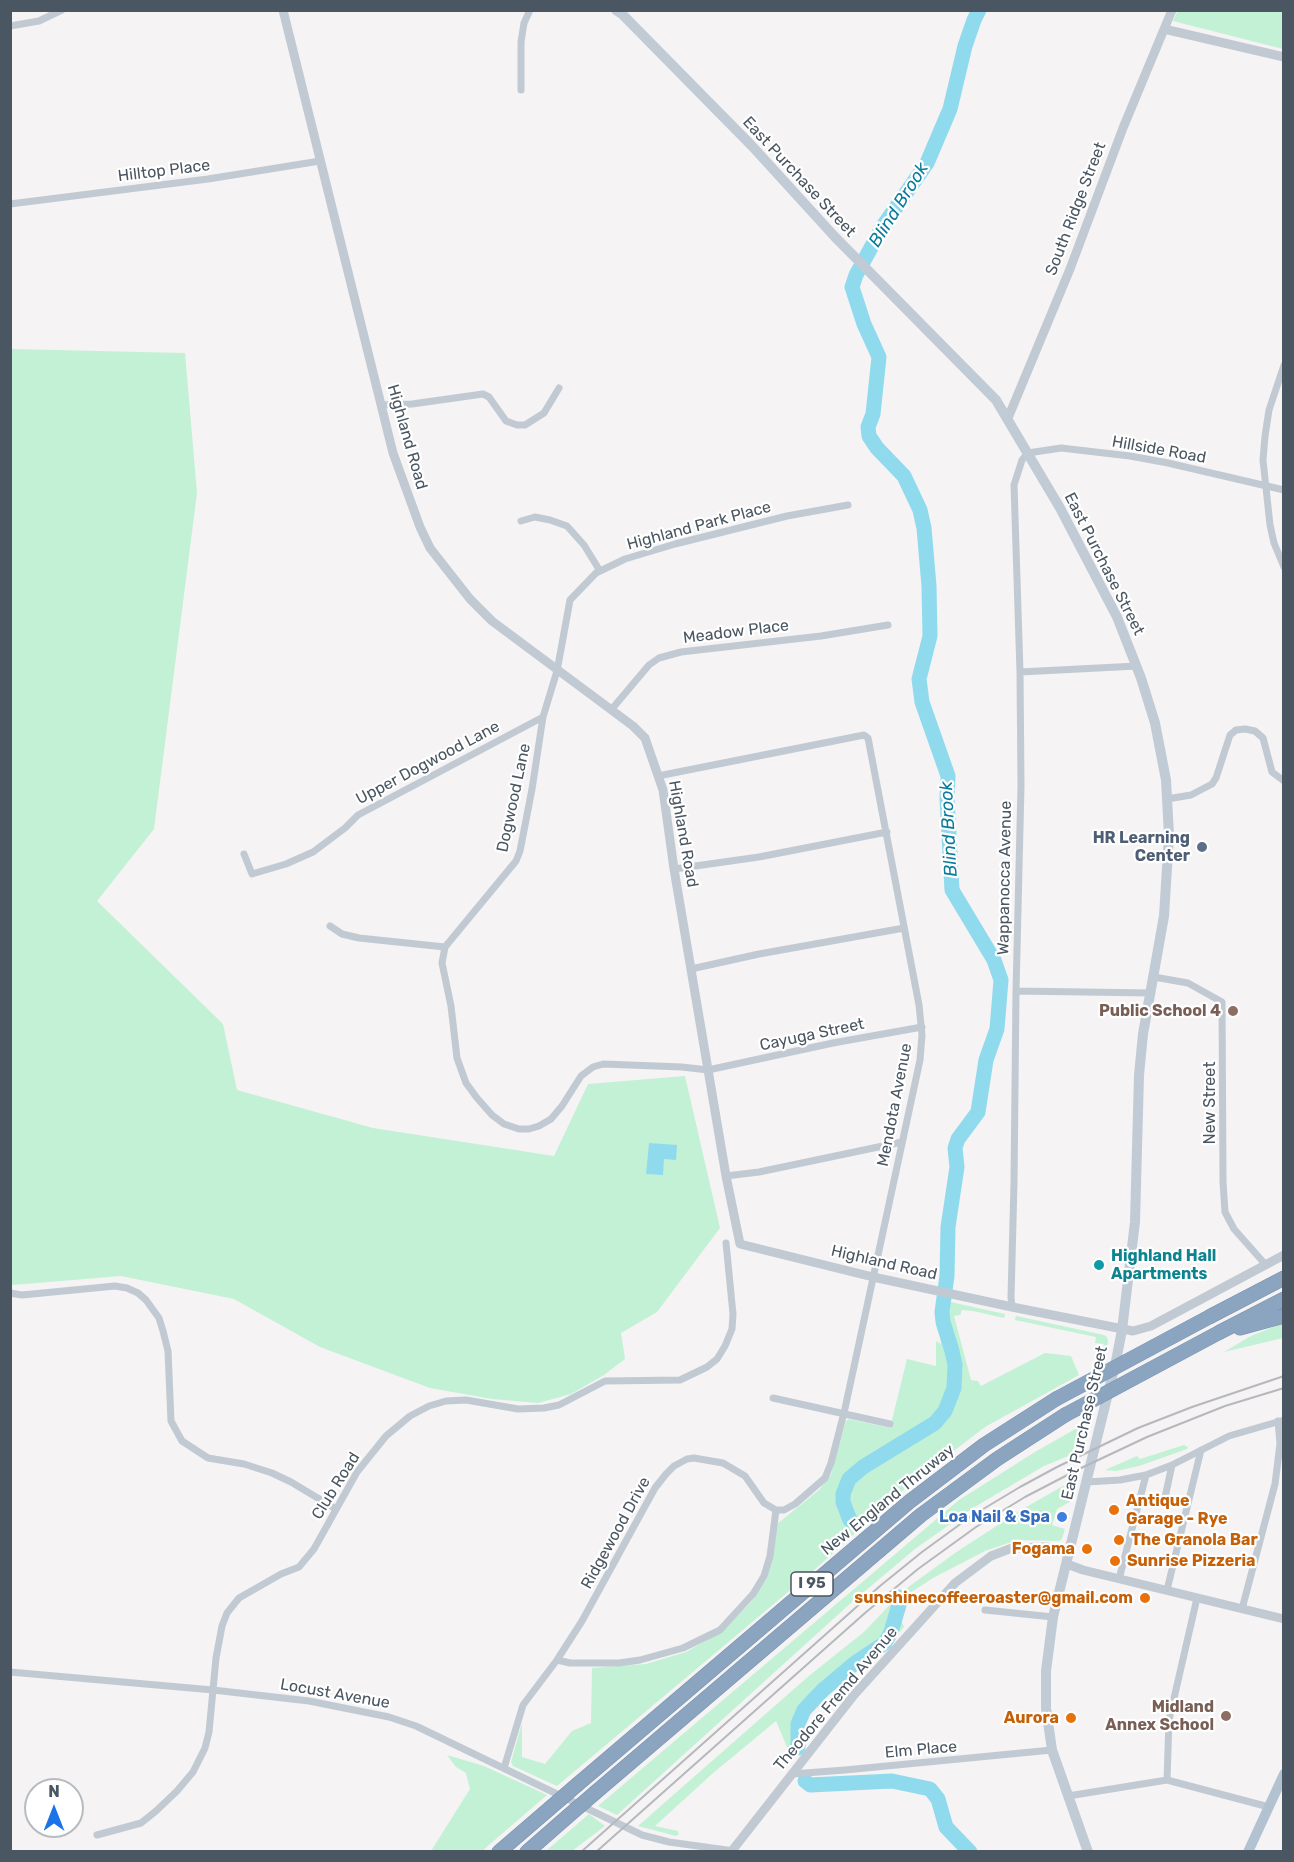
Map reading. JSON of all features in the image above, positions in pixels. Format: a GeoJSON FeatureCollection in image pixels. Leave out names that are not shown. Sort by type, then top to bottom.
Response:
{"type":"FeatureCollection","features":[{"type":"Feature","properties":{"kind":"highway","name":"New England Thruway"},"geometry":{"type":"LineString","coordinates":[[499,1851],[909,1502],[984,1445],[1056,1399],[1284,1278]]}},
{"type":"Feature","properties":{"kind":"highway","name":"New England Thruway"},"geometry":{"type":"LineString","coordinates":[[527,1851],[921,1515],[997,1459],[1065,1415],[1284,1299]]}},
{"type":"Feature","properties":{"kind":"highway"},"geometry":{"type":"LineString","coordinates":[[1220,1332],[1284,1316]]}},
{"type":"Feature","properties":{"kind":"main road","name":"East Purchase Street"},"geometry":{"type":"LineString","coordinates":[[616,10],[752,146],[839,242],[996,400],[1028,453],[1117,617],[1137,666],[1155,723],[1166,780],[1168,835],[1164,916],[1143,1034],[1139,1075],[1135,1222],[1116,1361],[1053,1617],[1047,1654],[1045,1690],[1052,1750],[1088,1851]]}},
{"type":"Feature","properties":{"kind":"main road"},"geometry":{"type":"LineString","coordinates":[[1248,1851],[1284,1774]]}},
{"type":"Feature","properties":{"kind":"street"},"geometry":{"type":"LineString","coordinates":[[10,26],[39,21],[62,10]]}},
{"type":"Feature","properties":{"kind":"street","name":"Highland Road"},"geometry":{"type":"LineString","coordinates":[[283,10],[393,453],[430,548],[470,599],[492,621],[633,726],[645,738],[663,790],[708,1070],[740,1244],[924,1288],[1122,1330]]}},
{"type":"Feature","properties":{"kind":"street"},"geometry":{"type":"LineString","coordinates":[[521,90],[521,42],[524,23],[530,10]]}},
{"type":"Feature","properties":{"kind":"street","name":"South Ridge Street"},"geometry":{"type":"LineString","coordinates":[[1008,418],[1070,269],[1123,128],[1172,10]]}},
{"type":"Feature","properties":{"kind":"street"},"geometry":{"type":"LineString","coordinates":[[1164,29],[1284,57]]}},
{"type":"Feature","properties":{"kind":"street","name":"Hilltop Place"},"geometry":{"type":"LineString","coordinates":[[10,204],[199,180],[320,161]]}},
{"type":"Feature","properties":{"kind":"street"},"geometry":{"type":"LineString","coordinates":[[1284,365],[1269,410],[1263,460],[1272,534],[1284,567]]}},
{"type":"Feature","properties":{"kind":"street"},"geometry":{"type":"LineString","coordinates":[[381,405],[412,404],[483,394],[489,397],[506,421],[525,425],[544,413],[559,388]]}},
{"type":"Feature","properties":{"kind":"street","name":"Hillside Road"},"geometry":{"type":"LineString","coordinates":[[1028,453],[1060,448],[1130,456],[1284,490]]}},
{"type":"Feature","properties":{"kind":"street","name":"Wappanocca Avenue"},"geometry":{"type":"LineString","coordinates":[[1012,1307],[1021,786],[1014,485],[1022,460],[1028,453]]}},
{"type":"Feature","properties":{"kind":"street","name":"Highland Park Place"},"geometry":{"type":"LineString","coordinates":[[557,671],[570,600],[596,573],[625,559],[675,544],[788,516],[848,505]]}},
{"type":"Feature","properties":{"kind":"street"},"geometry":{"type":"LineString","coordinates":[[521,521],[535,517],[567,526],[584,545],[600,571]]}},
{"type":"Feature","properties":{"kind":"street","name":"Meadow Place"},"geometry":{"type":"LineString","coordinates":[[611,710],[649,665],[659,658],[681,652],[821,636],[888,625]]}},
{"type":"Feature","properties":{"kind":"street"},"geometry":{"type":"LineString","coordinates":[[1020,672],[1137,666]]}},
{"type":"Feature","properties":{"kind":"street","name":"Dogwood Lane"},"geometry":{"type":"LineString","coordinates":[[445,947],[507,873],[520,852],[543,717],[557,671]]}},
{"type":"Feature","properties":{"kind":"street","name":"Upper Dogwood Lane"},"geometry":{"type":"LineString","coordinates":[[244,854],[252,874],[286,864],[312,852],[345,828],[358,815],[543,717]]}},
{"type":"Feature","properties":{"kind":"street"},"geometry":{"type":"LineString","coordinates":[[1167,799],[1191,795],[1212,784],[1230,735],[1236,730],[1255,731],[1263,738],[1272,772],[1284,782]]}},
{"type":"Feature","properties":{"kind":"street","name":"Mendota Avenue"},"geometry":{"type":"LineString","coordinates":[[658,776],[862,736],[870,741],[922,1027],[920,1060],[844,1413]]}},
{"type":"Feature","properties":{"kind":"street"},"geometry":{"type":"LineString","coordinates":[[674,869],[759,857],[886,832]]}},
{"type":"Feature","properties":{"kind":"street"},"geometry":{"type":"LineString","coordinates":[[330,926],[342,934],[359,938],[445,947],[442,963],[451,1006],[457,1058],[466,1083],[492,1115],[504,1124],[519,1129],[529,1129],[550,1119],[562,1106],[581,1076],[593,1066],[603,1064],[682,1066],[708,1070]]}},
{"type":"Feature","properties":{"kind":"street"},"geometry":{"type":"LineString","coordinates":[[691,969],[759,954],[904,928]]}},
{"type":"Feature","properties":{"kind":"street","name":"New Street"},"geometry":{"type":"LineString","coordinates":[[1154,977],[1188,983],[1222,1002],[1225,1212],[1234,1229],[1265,1264]]}},
{"type":"Feature","properties":{"kind":"street"},"geometry":{"type":"LineString","coordinates":[[1016,991],[1151,993]]}},
{"type":"Feature","properties":{"kind":"street","name":"Cayuga Street"},"geometry":{"type":"LineString","coordinates":[[708,1070],[922,1027]]}},
{"type":"Feature","properties":{"kind":"street"},"geometry":{"type":"LineString","coordinates":[[726,1176],[759,1172],[902,1142]]}},
{"type":"Feature","properties":{"kind":"street","name":"Club Road"},"geometry":{"type":"LineString","coordinates":[[97,1835],[141,1823],[177,1791],[193,1772],[205,1748],[209,1732],[222,1626],[227,1613],[239,1598],[281,1574],[299,1567],[314,1549],[357,1472],[386,1436],[410,1416],[429,1406],[446,1401],[466,1400],[518,1409],[544,1408],[559,1405],[604,1381],[680,1380],[706,1367],[717,1359],[732,1329],[726,1243]]}},
{"type":"Feature","properties":{"kind":"street"},"geometry":{"type":"LineString","coordinates":[[1122,1330],[1150,1326],[1284,1255]]}},
{"type":"Feature","properties":{"kind":"street"},"geometry":{"type":"LineString","coordinates":[[10,1293],[22,1295],[115,1286],[138,1293],[159,1318],[163,1331],[169,1363],[171,1421],[182,1441],[208,1458],[244,1464],[272,1473],[336,1509]]}},
{"type":"Feature","properties":{"kind":"street"},"geometry":{"type":"LineString","coordinates":[[773,1398],[890,1424]]}},
{"type":"Feature","properties":{"kind":"street"},"geometry":{"type":"LineString","coordinates":[[557,1660],[570,1663],[619,1663],[640,1660],[674,1651],[720,1630],[740,1610],[764,1576],[770,1556],[776,1510],[784,1510],[795,1504],[825,1478],[844,1413]]}},
{"type":"Feature","properties":{"kind":"street"},"geometry":{"type":"LineString","coordinates":[[1087,1482],[1120,1480],[1146,1474],[1172,1465],[1229,1436],[1281,1420],[1275,1484],[1242,1609]]}},
{"type":"Feature","properties":{"kind":"street"},"geometry":{"type":"LineString","coordinates":[[1167,1590],[1201,1450]]}},
{"type":"Feature","properties":{"kind":"street","name":"Ridgewood Drive"},"geometry":{"type":"LineString","coordinates":[[504,1768],[523,1705],[557,1660],[592,1604],[655,1488],[674,1466],[694,1458],[723,1463],[745,1476],[764,1503],[776,1510]]}},
{"type":"Feature","properties":{"kind":"street"},"geometry":{"type":"LineString","coordinates":[[1164,1502],[1172,1465]]}},
{"type":"Feature","properties":{"kind":"street"},"geometry":{"type":"LineString","coordinates":[[1119,1579],[1146,1474]]}},
{"type":"Feature","properties":{"kind":"street","name":"Theodore Fremd Avenue"},"geometry":{"type":"LineString","coordinates":[[733,1851],[864,1684],[943,1595],[968,1572],[991,1556],[1012,1548],[1047,1547],[1083,1570],[1284,1619]]}},
{"type":"Feature","properties":{"kind":"street"},"geometry":{"type":"LineString","coordinates":[[1167,1780],[1169,1720],[1197,1598]]}},
{"type":"Feature","properties":{"kind":"street"},"geometry":{"type":"LineString","coordinates":[[986,1610],[1053,1617]]}},
{"type":"Feature","properties":{"kind":"street","name":"Locust Avenue"},"geometry":{"type":"LineString","coordinates":[[11,1674],[213,1690],[309,1701],[389,1717],[416,1726],[642,1834],[669,1842],[733,1851]]}},
{"type":"Feature","properties":{"kind":"street","name":"Elm Place"},"geometry":{"type":"LineString","coordinates":[[792,1773],[1052,1750]]}},
{"type":"Feature","properties":{"kind":"street"},"geometry":{"type":"LineString","coordinates":[[1068,1796],[1167,1780],[1269,1807]]}},
{"type":"Feature","properties":{"kind":"green space"},"geometry":{"type":"Polygon","coordinates":[[[1178,10],[1283,11],[1283,49],[1173,21],[1178,10]]]}},
{"type":"Feature","properties":{"kind":"green space"},"geometry":{"type":"Polygon","coordinates":[[[11,349],[185,353],[197,493],[154,829],[97,901],[223,1024],[237,1090],[373,1128],[554,1156],[588,1084],[685,1076],[720,1228],[657,1312],[621,1333],[625,1359],[604,1375],[571,1394],[538,1403],[492,1399],[430,1388],[320,1347],[234,1299],[121,1276],[11,1284],[11,349]]]}},
{"type":"Feature","properties":{"kind":"green space"},"geometry":{"type":"Polygon","coordinates":[[[937,1299],[1005,1314],[1004,1318],[962,1310],[960,1315],[954,1316],[971,1380],[978,1381],[981,1386],[1045,1353],[1071,1356],[1079,1375],[985,1427],[909,1485],[813,1571],[557,1786],[513,1766],[511,1762],[522,1723],[522,1757],[545,1764],[572,1731],[591,1723],[592,1668],[646,1664],[686,1652],[723,1631],[751,1602],[767,1578],[777,1524],[819,1490],[831,1474],[846,1421],[849,1419],[890,1428],[907,1359],[936,1366],[936,1341],[941,1344],[937,1299]]]}},
{"type":"Feature","properties":{"kind":"green space"},"geometry":{"type":"Polygon","coordinates":[[[1016,1316],[1107,1337],[1108,1342],[1095,1396],[1091,1398],[1104,1344],[1095,1343],[1096,1337],[1015,1320],[1016,1316]]]}},
{"type":"Feature","properties":{"kind":"green space"},"geometry":{"type":"Polygon","coordinates":[[[1283,1323],[1283,1338],[1224,1352],[1251,1336],[1283,1323]]]}},
{"type":"Feature","properties":{"kind":"green space"},"geometry":{"type":"Polygon","coordinates":[[[1091,1420],[1083,1450],[1044,1466],[973,1508],[915,1549],[852,1602],[617,1815],[598,1806],[959,1500],[1091,1420]]]}},
{"type":"Feature","properties":{"kind":"green space"},"geometry":{"type":"Polygon","coordinates":[[[1184,1445],[1188,1447],[1187,1449],[1139,1466],[1116,1471],[1105,1470],[1137,1456],[1140,1459],[1184,1445]]]}},
{"type":"Feature","properties":{"kind":"green space"},"geometry":{"type":"Polygon","coordinates":[[[1077,1478],[1073,1500],[1057,1509],[1052,1525],[1065,1529],[1062,1539],[1059,1541],[1017,1540],[985,1551],[933,1578],[910,1593],[901,1620],[904,1627],[874,1661],[864,1659],[820,1700],[809,1713],[804,1728],[806,1736],[804,1741],[790,1754],[776,1721],[712,1774],[655,1826],[678,1831],[679,1834],[676,1836],[638,1826],[810,1675],[864,1632],[903,1591],[955,1553],[1021,1510],[1077,1478]]]}},
{"type":"Feature","properties":{"kind":"green space"},"geometry":{"type":"Polygon","coordinates":[[[447,1755],[484,1766],[547,1795],[482,1851],[431,1851],[470,1789],[466,1773],[456,1767],[447,1755]]]}},
{"type":"Feature","properties":{"kind":"green space"},"geometry":{"type":"Polygon","coordinates":[[[589,1814],[605,1826],[572,1851],[546,1851],[589,1814]]]}},
{"type":"Feature","properties":{"kind":"water"},"geometry":{"type":"Polygon","coordinates":[[[649,1143],[677,1145],[676,1160],[664,1159],[663,1175],[646,1174],[649,1143]]]}},
{"type":"Feature","properties":{"kind":"waterway","name":"Blind Brook"},"geometry":{"type":"LineString","coordinates":[[850,1520],[843,1502],[843,1494],[849,1479],[863,1467],[935,1423],[945,1411],[954,1388],[955,1365],[942,1312],[947,1276],[948,1227],[957,1167],[955,1148],[958,1139],[978,1112],[986,1060],[997,1029],[1001,980],[994,960],[952,890],[947,799],[948,776],[922,702],[919,679],[930,636],[924,528],[920,510],[904,476],[877,448],[869,436],[868,427],[873,414],[879,357],[864,324],[852,287],[856,275],[883,226],[927,163],[950,109],[965,46],[979,10]]}},
{"type":"Feature","properties":{"kind":"waterway","name":"Blind Brook"},"geometry":{"type":"LineString","coordinates":[[798,1748],[798,1724],[804,1710],[823,1690],[855,1663],[885,1643],[891,1632],[899,1597]]}},
{"type":"Feature","properties":{"kind":"waterway","name":"Blind Brook"},"geometry":{"type":"LineString","coordinates":[[805,1781],[810,1785],[892,1781],[930,1789],[938,1799],[946,1827],[970,1852]]}},
{"type":"Feature","properties":{"kind":"railway"},"geometry":{"type":"LineString","coordinates":[[581,1852],[880,1586],[970,1517],[1057,1467],[1138,1428],[1284,1376]]}},
{"type":"Feature","properties":{"kind":"railway"},"geometry":{"type":"LineString","coordinates":[[596,1852],[865,1613],[918,1569],[976,1527],[1025,1497],[1147,1437],[1225,1406],[1284,1388]]}},
{"type":"Feature","properties":{"kind":"place","name":"HR Learning Center"},"geometry":{"type":"Point","coordinates":[1202,847]}},
{"type":"Feature","properties":{"kind":"place","name":"Public School 4"},"geometry":{"type":"Point","coordinates":[1233,1011]}},
{"type":"Feature","properties":{"kind":"place","name":"Highland Hall Apartments"},"geometry":{"type":"Point","coordinates":[1099,1265]}},
{"type":"Feature","properties":{"kind":"place","name":"Antique Garage - Rye"},"geometry":{"type":"Point","coordinates":[1114,1510]}},
{"type":"Feature","properties":{"kind":"place","name":"Loa Nail & Spa"},"geometry":{"type":"Point","coordinates":[1062,1517]}},
{"type":"Feature","properties":{"kind":"place","name":"The Granola Bar"},"geometry":{"type":"Point","coordinates":[1119,1540]}},
{"type":"Feature","properties":{"kind":"place","name":"Fogama"},"geometry":{"type":"Point","coordinates":[1087,1549]}},
{"type":"Feature","properties":{"kind":"place","name":"Sunrise Pizzeria"},"geometry":{"type":"Point","coordinates":[1115,1561]}},
{"type":"Feature","properties":{"kind":"place","name":"sunshinecoffeeroaster@gmail.com"},"geometry":{"type":"Point","coordinates":[1145,1598]}},
{"type":"Feature","properties":{"kind":"place","name":"Midland Annex School"},"geometry":{"type":"Point","coordinates":[1226,1716]}},
{"type":"Feature","properties":{"kind":"place","name":"Aurora"},"geometry":{"type":"Point","coordinates":[1071,1718]}}]}
